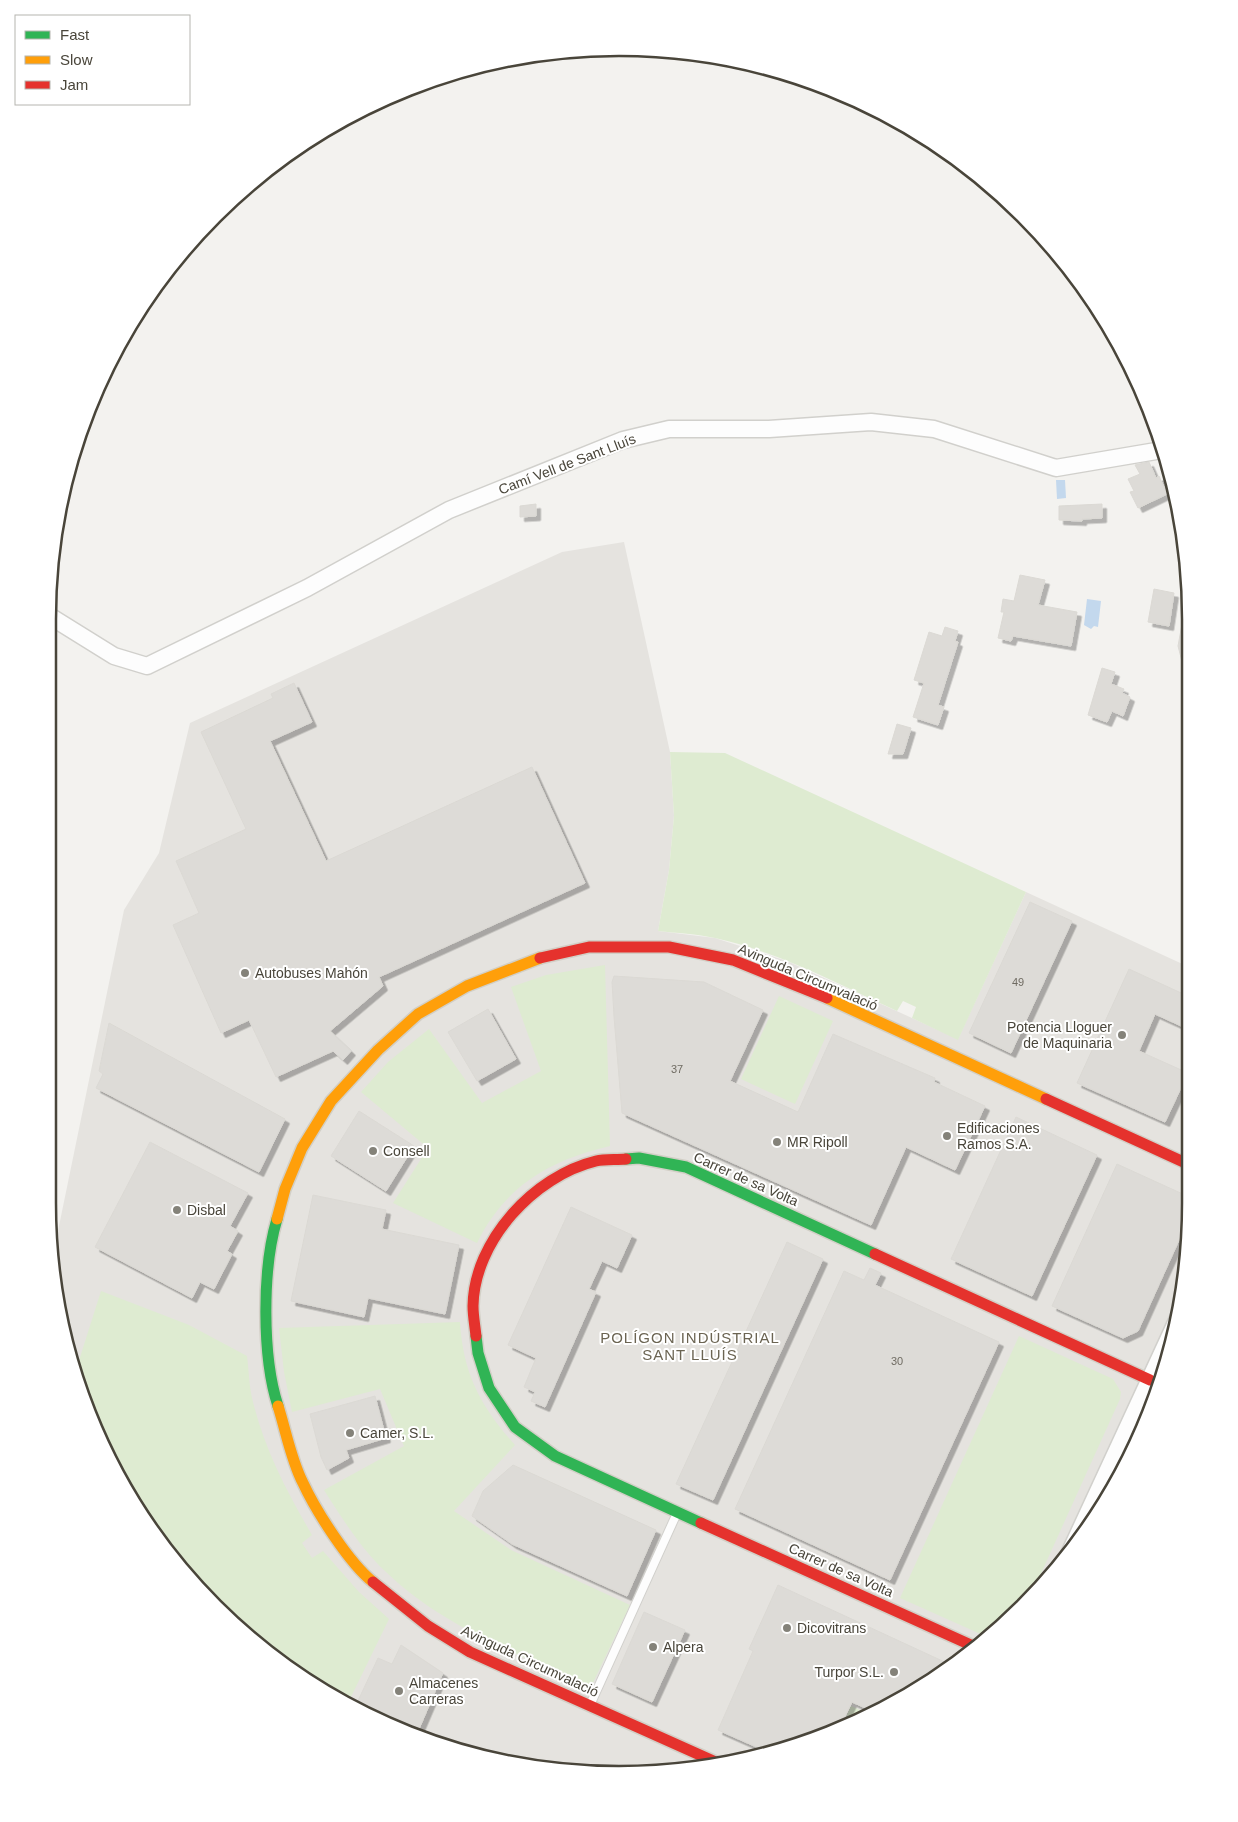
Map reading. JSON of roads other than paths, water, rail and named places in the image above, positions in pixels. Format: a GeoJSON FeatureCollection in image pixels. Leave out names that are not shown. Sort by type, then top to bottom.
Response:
{"type":"FeatureCollection","features":[{"type":"Feature","properties":{"kind":"street","name":"Camí Vell de Sant Lluís"},"geometry":{"type":"LineString","coordinates":[[56,621],[114,656],[147,666],[307,588],[449,510],[623,440],[669,429],[769,429],[871,422],[934,429],[1056,468],[1156,451]]}},
{"type":"Feature","properties":{"kind":"street","name":"Avinguda Circumvalació"},"geometry":{"type":"LineString","coordinates":[[708,1758],[470,1652],[428,1626],[365,1576],[330,1529],[302,1482],[276,1400],[266,1336],[267,1290],[274,1228],[285,1189],[302,1148],[331,1101],[378,1050],[418,1014],[466,986],[528,961],[589,947],[668,947],[733,960],[814,992],[1182,1161]]}},
{"type":"Feature","properties":{"kind":"street","name":"Carrer de sa Volta"},"geometry":{"type":"LineString","coordinates":[[968,1644],[555,1456],[515,1427],[490,1388],[478,1353],[473,1305],[480,1267],[496,1235],[524,1202],[558,1176],[596,1161],[639,1158],[686,1167],[1150,1380]]}},
{"type":"Feature","properties":{"kind":"street"},"geometry":{"type":"LineString","coordinates":[[1086,1517],[1161,1357]]}},
{"type":"Feature","properties":{"kind":"lane"},"geometry":{"type":"LineString","coordinates":[[590,1706],[678,1512]]}},
{"type":"Feature","properties":{"kind":"water"},"geometry":{"type":"Polygon","coordinates":[[[1056,480],[1065,480],[1066,498],[1057,499],[1056,480]]]}},
{"type":"Feature","properties":{"kind":"water"},"geometry":{"type":"Polygon","coordinates":[[[1087,599],[1101,601],[1098,627],[1094,626],[1091,629],[1084,625],[1087,599]]]}},
{"type":"Feature","properties":{"kind":"place","name":"Autobuses Mahón"},"geometry":{"type":"Point","coordinates":[245,973]}},
{"type":"Feature","properties":{"kind":"place","name":"Potencia Lloguer de Maquinaria"},"geometry":{"type":"Point","coordinates":[1122,1035]}},
{"type":"Feature","properties":{"kind":"place","name":"Edificaciones Ramos S.A."},"geometry":{"type":"Point","coordinates":[947,1136]}},
{"type":"Feature","properties":{"kind":"place","name":"MR Ripoll"},"geometry":{"type":"Point","coordinates":[777,1142]}},
{"type":"Feature","properties":{"kind":"place","name":"Consell"},"geometry":{"type":"Point","coordinates":[373,1151]}},
{"type":"Feature","properties":{"kind":"place","name":"Disbal"},"geometry":{"type":"Point","coordinates":[177,1210]}},
{"type":"Feature","properties":{"kind":"place","name":"Camer, S.L."},"geometry":{"type":"Point","coordinates":[350,1433]}},
{"type":"Feature","properties":{"kind":"place","name":"Dicovitrans"},"geometry":{"type":"Point","coordinates":[787,1628]}},
{"type":"Feature","properties":{"kind":"place","name":"Alpera"},"geometry":{"type":"Point","coordinates":[653,1647]}},
{"type":"Feature","properties":{"kind":"place","name":"Turpor S.L."},"geometry":{"type":"Point","coordinates":[894,1672]}},
{"type":"Feature","properties":{"kind":"place","name":"Almacenes Carreras"},"geometry":{"type":"Point","coordinates":[399,1691]}},
{"type":"Feature","properties":{"kind":"district","name":"POLÍGON INDÚSTRIAL SANT LLUÍS"},"geometry":{"type":"Point","coordinates":[690,1346]}}]}
